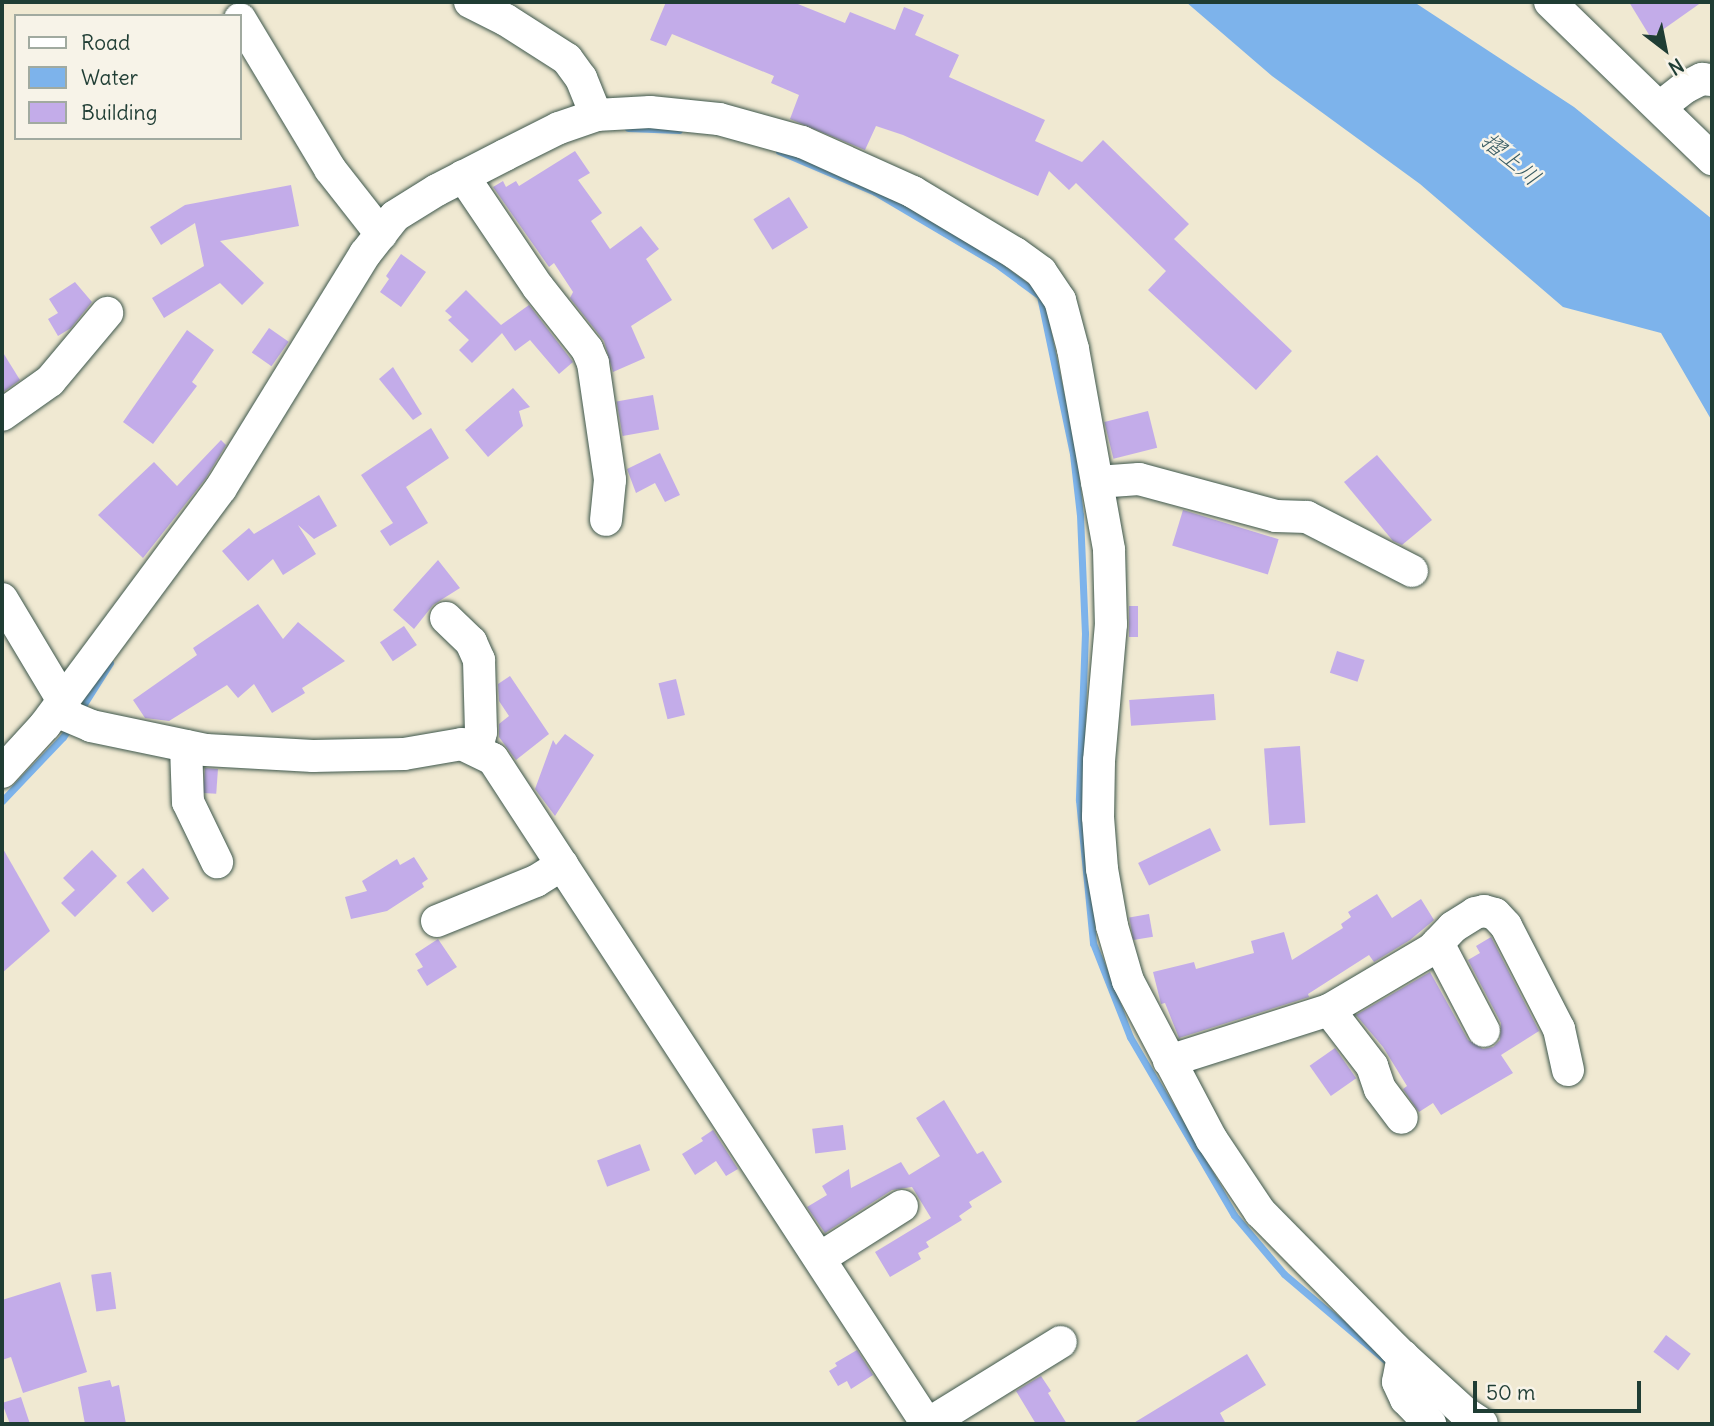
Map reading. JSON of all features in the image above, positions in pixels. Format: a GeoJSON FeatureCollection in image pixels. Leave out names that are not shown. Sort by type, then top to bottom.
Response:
{"type":"FeatureCollection","features":[{"type":"Feature","properties":{"kind":"street"},"geometry":{"type":"LineString","coordinates":[[470,2],[506,20],[567,59],[581,78],[596,115]]}},
{"type":"Feature","properties":{"kind":"street"},"geometry":{"type":"LineString","coordinates":[[1550,2],[1712,159]]}},
{"type":"Feature","properties":{"kind":"street"},"geometry":{"type":"LineString","coordinates":[[242,23],[330,169],[381,234]]}},
{"type":"Feature","properties":{"kind":"street"},"geometry":{"type":"LineString","coordinates":[[1660,107],[1686,87],[1702,79],[1712,80]]}},
{"type":"Feature","properties":{"kind":"street"},"geometry":{"type":"LineString","coordinates":[[2,772],[68,713],[221,488],[365,254],[395,216],[468,183],[559,128],[596,115],[650,112],[719,119],[802,142],[913,192],[1016,253],[1041,272],[1060,300],[1073,349],[1109,550],[1111,624],[1099,761],[1102,869],[1112,926],[1128,981],[1212,1140],[1260,1212],[1401,1367],[1482,1424]]}},
{"type":"Feature","properties":{"kind":"street"},"geometry":{"type":"LineString","coordinates":[[468,183],[538,287],[587,349],[593,363],[610,480],[606,520]]}},
{"type":"Feature","properties":{"kind":"street"},"geometry":{"type":"LineString","coordinates":[[2,415],[50,381],[107,313]]}},
{"type":"Feature","properties":{"kind":"street"},"geometry":{"type":"LineString","coordinates":[[1097,482],[1139,479],[1276,516],[1307,517],[1412,570]]}},
{"type":"Feature","properties":{"kind":"street"},"geometry":{"type":"LineString","coordinates":[[2,600],[68,713],[206,750],[313,756],[404,754],[462,744],[493,759],[927,1424],[1061,1342]]}},
{"type":"Feature","properties":{"kind":"street"},"geometry":{"type":"LineString","coordinates":[[446,618],[471,642],[479,660],[481,732],[477,749]]}},
{"type":"Feature","properties":{"kind":"street"},"geometry":{"type":"LineString","coordinates":[[186,746],[188,802],[217,862]]}},
{"type":"Feature","properties":{"kind":"street"},"geometry":{"type":"LineString","coordinates":[[437,920],[536,881],[562,865]]}},
{"type":"Feature","properties":{"kind":"street"},"geometry":{"type":"LineString","coordinates":[[1169,1061],[1329,1010],[1438,943],[1453,927],[1475,913],[1484,911],[1501,918],[1559,1029],[1568,1070]]}},
{"type":"Feature","properties":{"kind":"street"},"geometry":{"type":"LineString","coordinates":[[1438,943],[1484,1031]]}},
{"type":"Feature","properties":{"kind":"street"},"geometry":{"type":"LineString","coordinates":[[1329,1010],[1373,1066],[1380,1088],[1402,1118]]}},
{"type":"Feature","properties":{"kind":"street"},"geometry":{"type":"LineString","coordinates":[[820,1258],[902,1206]]}},
{"type":"Feature","properties":{"kind":"street"},"geometry":{"type":"LineString","coordinates":[[1401,1367],[1406,1399],[1430,1424]]}},
{"type":"Feature","properties":{"kind":"water","name":"摺上川"},"geometry":{"type":"Polygon","coordinates":[[[1186,2],[1414,2],[1574,107],[1712,219],[1712,421],[1661,333],[1563,307],[1420,184],[1272,76],[1186,2]]]}},
{"type":"Feature","properties":{"kind":"building"},"geometry":{"type":"Polygon","coordinates":[[[666,2],[793,2],[845,23],[850,12],[895,30],[904,7],[924,15],[915,35],[959,55],[949,77],[1045,120],[1035,141],[1082,162],[1103,140],[1189,224],[1174,239],[1292,351],[1256,390],[1148,290],[1166,271],[1076,183],[1069,190],[1049,171],[1038,196],[903,135],[876,126],[865,150],[790,119],[799,95],[771,83],[774,76],[672,34],[666,46],[650,40],[666,2]]]}},
{"type":"Feature","properties":{"kind":"building"},"geometry":{"type":"Polygon","coordinates":[[[1629,2],[1702,2],[1651,38],[1629,2]]]}},
{"type":"Feature","properties":{"kind":"building"},"geometry":{"type":"Polygon","coordinates":[[[575,151],[590,173],[578,180],[602,213],[591,221],[610,249],[641,226],[659,249],[646,259],[672,300],[631,326],[645,358],[613,372],[604,341],[570,298],[573,292],[554,263],[549,267],[493,187],[503,181],[506,187],[516,181],[519,186],[575,151]]]}},
{"type":"Feature","properties":{"kind":"building"},"geometry":{"type":"Polygon","coordinates":[[[291,185],[299,226],[220,241],[264,283],[242,305],[220,283],[164,318],[152,298],[204,266],[195,223],[161,245],[150,227],[185,205],[291,185]]]}},
{"type":"Feature","properties":{"kind":"building"},"geometry":{"type":"Polygon","coordinates":[[[789,197],[808,228],[772,250],[753,219],[789,197]]]}},
{"type":"Feature","properties":{"kind":"building"},"geometry":{"type":"Polygon","coordinates":[[[401,254],[426,272],[401,307],[380,292],[389,279],[386,276],[401,254]]]}},
{"type":"Feature","properties":{"kind":"building"},"geometry":{"type":"Polygon","coordinates":[[[75,282],[92,302],[71,328],[58,336],[48,319],[58,313],[49,299],[75,282]]]}},
{"type":"Feature","properties":{"kind":"building"},"geometry":{"type":"Polygon","coordinates":[[[466,290],[501,325],[529,305],[573,362],[559,374],[530,340],[515,351],[502,333],[472,363],[459,350],[469,340],[448,320],[452,317],[445,311],[466,290]]]}},
{"type":"Feature","properties":{"kind":"building"},"geometry":{"type":"Polygon","coordinates":[[[269,328],[289,342],[271,366],[252,353],[269,328]]]}},
{"type":"Feature","properties":{"kind":"building"},"geometry":{"type":"Polygon","coordinates":[[[187,330],[214,350],[192,382],[197,386],[153,444],[123,422],[187,330]]]}},
{"type":"Feature","properties":{"kind":"building"},"geometry":{"type":"Polygon","coordinates":[[[2,351],[20,380],[2,393],[2,351]]]}},
{"type":"Feature","properties":{"kind":"building"},"geometry":{"type":"Polygon","coordinates":[[[393,367],[422,414],[413,420],[379,379],[393,367]]]}},
{"type":"Feature","properties":{"kind":"building"},"geometry":{"type":"Polygon","coordinates":[[[513,388],[530,407],[519,411],[523,426],[488,457],[465,430],[513,388]]]}},
{"type":"Feature","properties":{"kind":"building"},"geometry":{"type":"Polygon","coordinates":[[[653,395],[659,429],[623,436],[617,401],[653,395]]]}},
{"type":"Feature","properties":{"kind":"building"},"geometry":{"type":"Polygon","coordinates":[[[1148,411],[1157,448],[1114,459],[1104,422],[1148,411]]]}},
{"type":"Feature","properties":{"kind":"building"},"geometry":{"type":"Polygon","coordinates":[[[431,428],[449,458],[406,487],[428,523],[390,546],[380,531],[393,523],[361,475],[431,428]]]}},
{"type":"Feature","properties":{"kind":"building"},"geometry":{"type":"Polygon","coordinates":[[[221,440],[226,445],[206,478],[143,558],[98,515],[154,462],[177,486],[221,440]]]}},
{"type":"Feature","properties":{"kind":"building"},"geometry":{"type":"Polygon","coordinates":[[[660,453],[680,495],[665,502],[655,483],[636,493],[627,469],[660,453]]]}},
{"type":"Feature","properties":{"kind":"building"},"geometry":{"type":"Polygon","coordinates":[[[1377,455],[1432,520],[1402,545],[1393,541],[1344,482],[1377,455]]]}},
{"type":"Feature","properties":{"kind":"building"},"geometry":{"type":"Polygon","coordinates":[[[319,495],[337,526],[314,539],[298,525],[316,554],[283,575],[273,559],[248,581],[222,551],[249,528],[254,534],[319,495]]]}},
{"type":"Feature","properties":{"kind":"building"},"geometry":{"type":"Polygon","coordinates":[[[1183,510],[1279,539],[1268,575],[1172,545],[1183,510]]]}},
{"type":"Feature","properties":{"kind":"building"},"geometry":{"type":"Polygon","coordinates":[[[438,560],[460,588],[433,605],[414,629],[393,610],[438,560]]]}},
{"type":"Feature","properties":{"kind":"building"},"geometry":{"type":"Polygon","coordinates":[[[258,604],[283,639],[298,622],[345,661],[302,688],[305,693],[272,713],[254,684],[238,698],[227,685],[169,721],[145,718],[133,700],[197,655],[193,648],[258,604]]]}},
{"type":"Feature","properties":{"kind":"building"},"geometry":{"type":"Polygon","coordinates":[[[1129,606],[1138,606],[1138,637],[1129,637],[1129,606]]]}},
{"type":"Feature","properties":{"kind":"building"},"geometry":{"type":"Polygon","coordinates":[[[404,626],[417,645],[393,661],[380,642],[404,626]]]}},
{"type":"Feature","properties":{"kind":"building"},"geometry":{"type":"Polygon","coordinates":[[[1337,651],[1365,660],[1357,682],[1330,673],[1337,651]]]}},
{"type":"Feature","properties":{"kind":"building"},"geometry":{"type":"Polygon","coordinates":[[[510,676],[549,734],[516,760],[499,737],[499,724],[509,716],[499,701],[498,684],[510,676]]]}},
{"type":"Feature","properties":{"kind":"building"},"geometry":{"type":"Polygon","coordinates":[[[676,679],[685,715],[667,719],[659,683],[676,679]]]}},
{"type":"Feature","properties":{"kind":"building"},"geometry":{"type":"Polygon","coordinates":[[[1214,694],[1216,720],[1131,726],[1129,700],[1214,694]]]}},
{"type":"Feature","properties":{"kind":"building"},"geometry":{"type":"Polygon","coordinates":[[[565,734],[594,755],[555,816],[535,789],[553,740],[556,745],[565,734]]]}},
{"type":"Feature","properties":{"kind":"building"},"geometry":{"type":"Polygon","coordinates":[[[1300,746],[1305,823],[1269,825],[1264,749],[1300,746]]]}},
{"type":"Feature","properties":{"kind":"building"},"geometry":{"type":"Polygon","coordinates":[[[205,768],[218,769],[216,794],[203,793],[205,768]]]}},
{"type":"Feature","properties":{"kind":"building"},"geometry":{"type":"Polygon","coordinates":[[[1210,828],[1221,850],[1149,886],[1138,863],[1210,828]]]}},
{"type":"Feature","properties":{"kind":"building"},"geometry":{"type":"Polygon","coordinates":[[[2,847],[50,931],[2,973],[2,847]]]}},
{"type":"Feature","properties":{"kind":"building"},"geometry":{"type":"Polygon","coordinates":[[[92,850],[117,876],[75,917],[61,903],[75,890],[63,878],[92,850]]]}},
{"type":"Feature","properties":{"kind":"building"},"geometry":{"type":"Polygon","coordinates":[[[414,857],[428,879],[422,883],[424,887],[387,911],[351,919],[345,897],[367,891],[362,881],[397,859],[400,865],[414,857]]]}},
{"type":"Feature","properties":{"kind":"building"},"geometry":{"type":"Polygon","coordinates":[[[143,868],[169,898],[153,913],[126,882],[143,868]]]}},
{"type":"Feature","properties":{"kind":"building"},"geometry":{"type":"Polygon","coordinates":[[[1377,894],[1392,918],[1421,899],[1434,920],[1410,940],[1374,962],[1369,955],[1308,994],[1309,997],[1179,1038],[1165,1003],[1161,1004],[1153,972],[1194,962],[1196,969],[1254,953],[1251,941],[1284,932],[1292,960],[1343,928],[1341,924],[1351,917],[1348,912],[1377,894]]]}},
{"type":"Feature","properties":{"kind":"building"},"geometry":{"type":"Polygon","coordinates":[[[1149,914],[1153,937],[1133,940],[1129,917],[1149,914]]]}},
{"type":"Feature","properties":{"kind":"building"},"geometry":{"type":"Polygon","coordinates":[[[1491,937],[1539,1031],[1501,1055],[1513,1073],[1441,1115],[1433,1103],[1419,1112],[1403,1089],[1407,1086],[1383,1047],[1356,1015],[1430,972],[1468,1040],[1483,1049],[1493,1047],[1500,1040],[1501,1023],[1468,960],[1480,953],[1476,946],[1491,937]]]}},
{"type":"Feature","properties":{"kind":"building"},"geometry":{"type":"Polygon","coordinates":[[[438,939],[457,967],[427,986],[417,970],[423,967],[415,954],[438,939]]]}},
{"type":"Feature","properties":{"kind":"building"},"geometry":{"type":"Polygon","coordinates":[[[1335,1048],[1356,1078],[1331,1096],[1310,1066],[1335,1048]]]}},
{"type":"Feature","properties":{"kind":"building"},"geometry":{"type":"Polygon","coordinates":[[[944,1100],[977,1154],[983,1151],[1002,1182],[969,1202],[972,1207],[959,1216],[962,1220],[926,1242],[929,1247],[918,1253],[921,1259],[890,1277],[875,1252],[931,1218],[912,1187],[892,1190],[825,1233],[807,1207],[827,1195],[822,1186],[849,1169],[851,1188],[901,1162],[909,1175],[940,1156],[916,1118],[944,1100]]]}},
{"type":"Feature","properties":{"kind":"building"},"geometry":{"type":"Polygon","coordinates":[[[843,1125],[846,1150],[815,1154],[812,1129],[843,1125]]]}},
{"type":"Feature","properties":{"kind":"building"},"geometry":{"type":"Polygon","coordinates":[[[713,1130],[738,1169],[726,1176],[716,1161],[695,1175],[682,1154],[703,1141],[701,1138],[713,1130]]]}},
{"type":"Feature","properties":{"kind":"building"},"geometry":{"type":"Polygon","coordinates":[[[640,1144],[650,1170],[607,1187],[597,1160],[640,1144]]]}},
{"type":"Feature","properties":{"kind":"building"},"geometry":{"type":"Polygon","coordinates":[[[111,1272],[116,1309],[96,1311],[91,1275],[111,1272]]]}},
{"type":"Feature","properties":{"kind":"building"},"geometry":{"type":"Polygon","coordinates":[[[60,1282],[87,1372],[23,1393],[11,1357],[2,1360],[2,1300],[60,1282]]]}},
{"type":"Feature","properties":{"kind":"building"},"geometry":{"type":"Polygon","coordinates":[[[1666,1335],[1691,1354],[1678,1370],[1653,1352],[1666,1335]]]}},
{"type":"Feature","properties":{"kind":"building"},"geometry":{"type":"Polygon","coordinates":[[[857,1350],[873,1375],[851,1389],[847,1381],[838,1386],[829,1371],[837,1366],[835,1363],[857,1350]]]}},
{"type":"Feature","properties":{"kind":"building"},"geometry":{"type":"Polygon","coordinates":[[[1247,1354],[1266,1385],[1220,1413],[1226,1424],[1132,1424],[1247,1354]]]}},
{"type":"Feature","properties":{"kind":"building"},"geometry":{"type":"Polygon","coordinates":[[[1041,1376],[1067,1424],[1036,1424],[1016,1391],[1041,1376]]]}},
{"type":"Feature","properties":{"kind":"building"},"geometry":{"type":"Polygon","coordinates":[[[110,1380],[112,1387],[119,1385],[126,1424],[85,1424],[78,1387],[110,1380]]]}},
{"type":"Feature","properties":{"kind":"building"},"geometry":{"type":"Polygon","coordinates":[[[21,1397],[30,1424],[10,1424],[2,1403],[21,1397]]]}},
{"type":"Feature","properties":{"kind":"waterway"},"geometry":{"type":"LineString","coordinates":[[628,128],[679,130]]}},
{"type":"Feature","properties":{"kind":"waterway"},"geometry":{"type":"LineString","coordinates":[[779,151],[875,192],[995,263],[1040,296],[1073,454],[1080,515],[1085,633],[1079,800],[1093,943],[1130,1037],[1234,1215],[1284,1274],[1385,1360]]}},
{"type":"Feature","properties":{"kind":"waterway"},"geometry":{"type":"LineString","coordinates":[[79,712],[110,663]]}},
{"type":"Feature","properties":{"kind":"waterway"},"geometry":{"type":"LineString","coordinates":[[2,801],[63,737],[71,725]]}}]}
